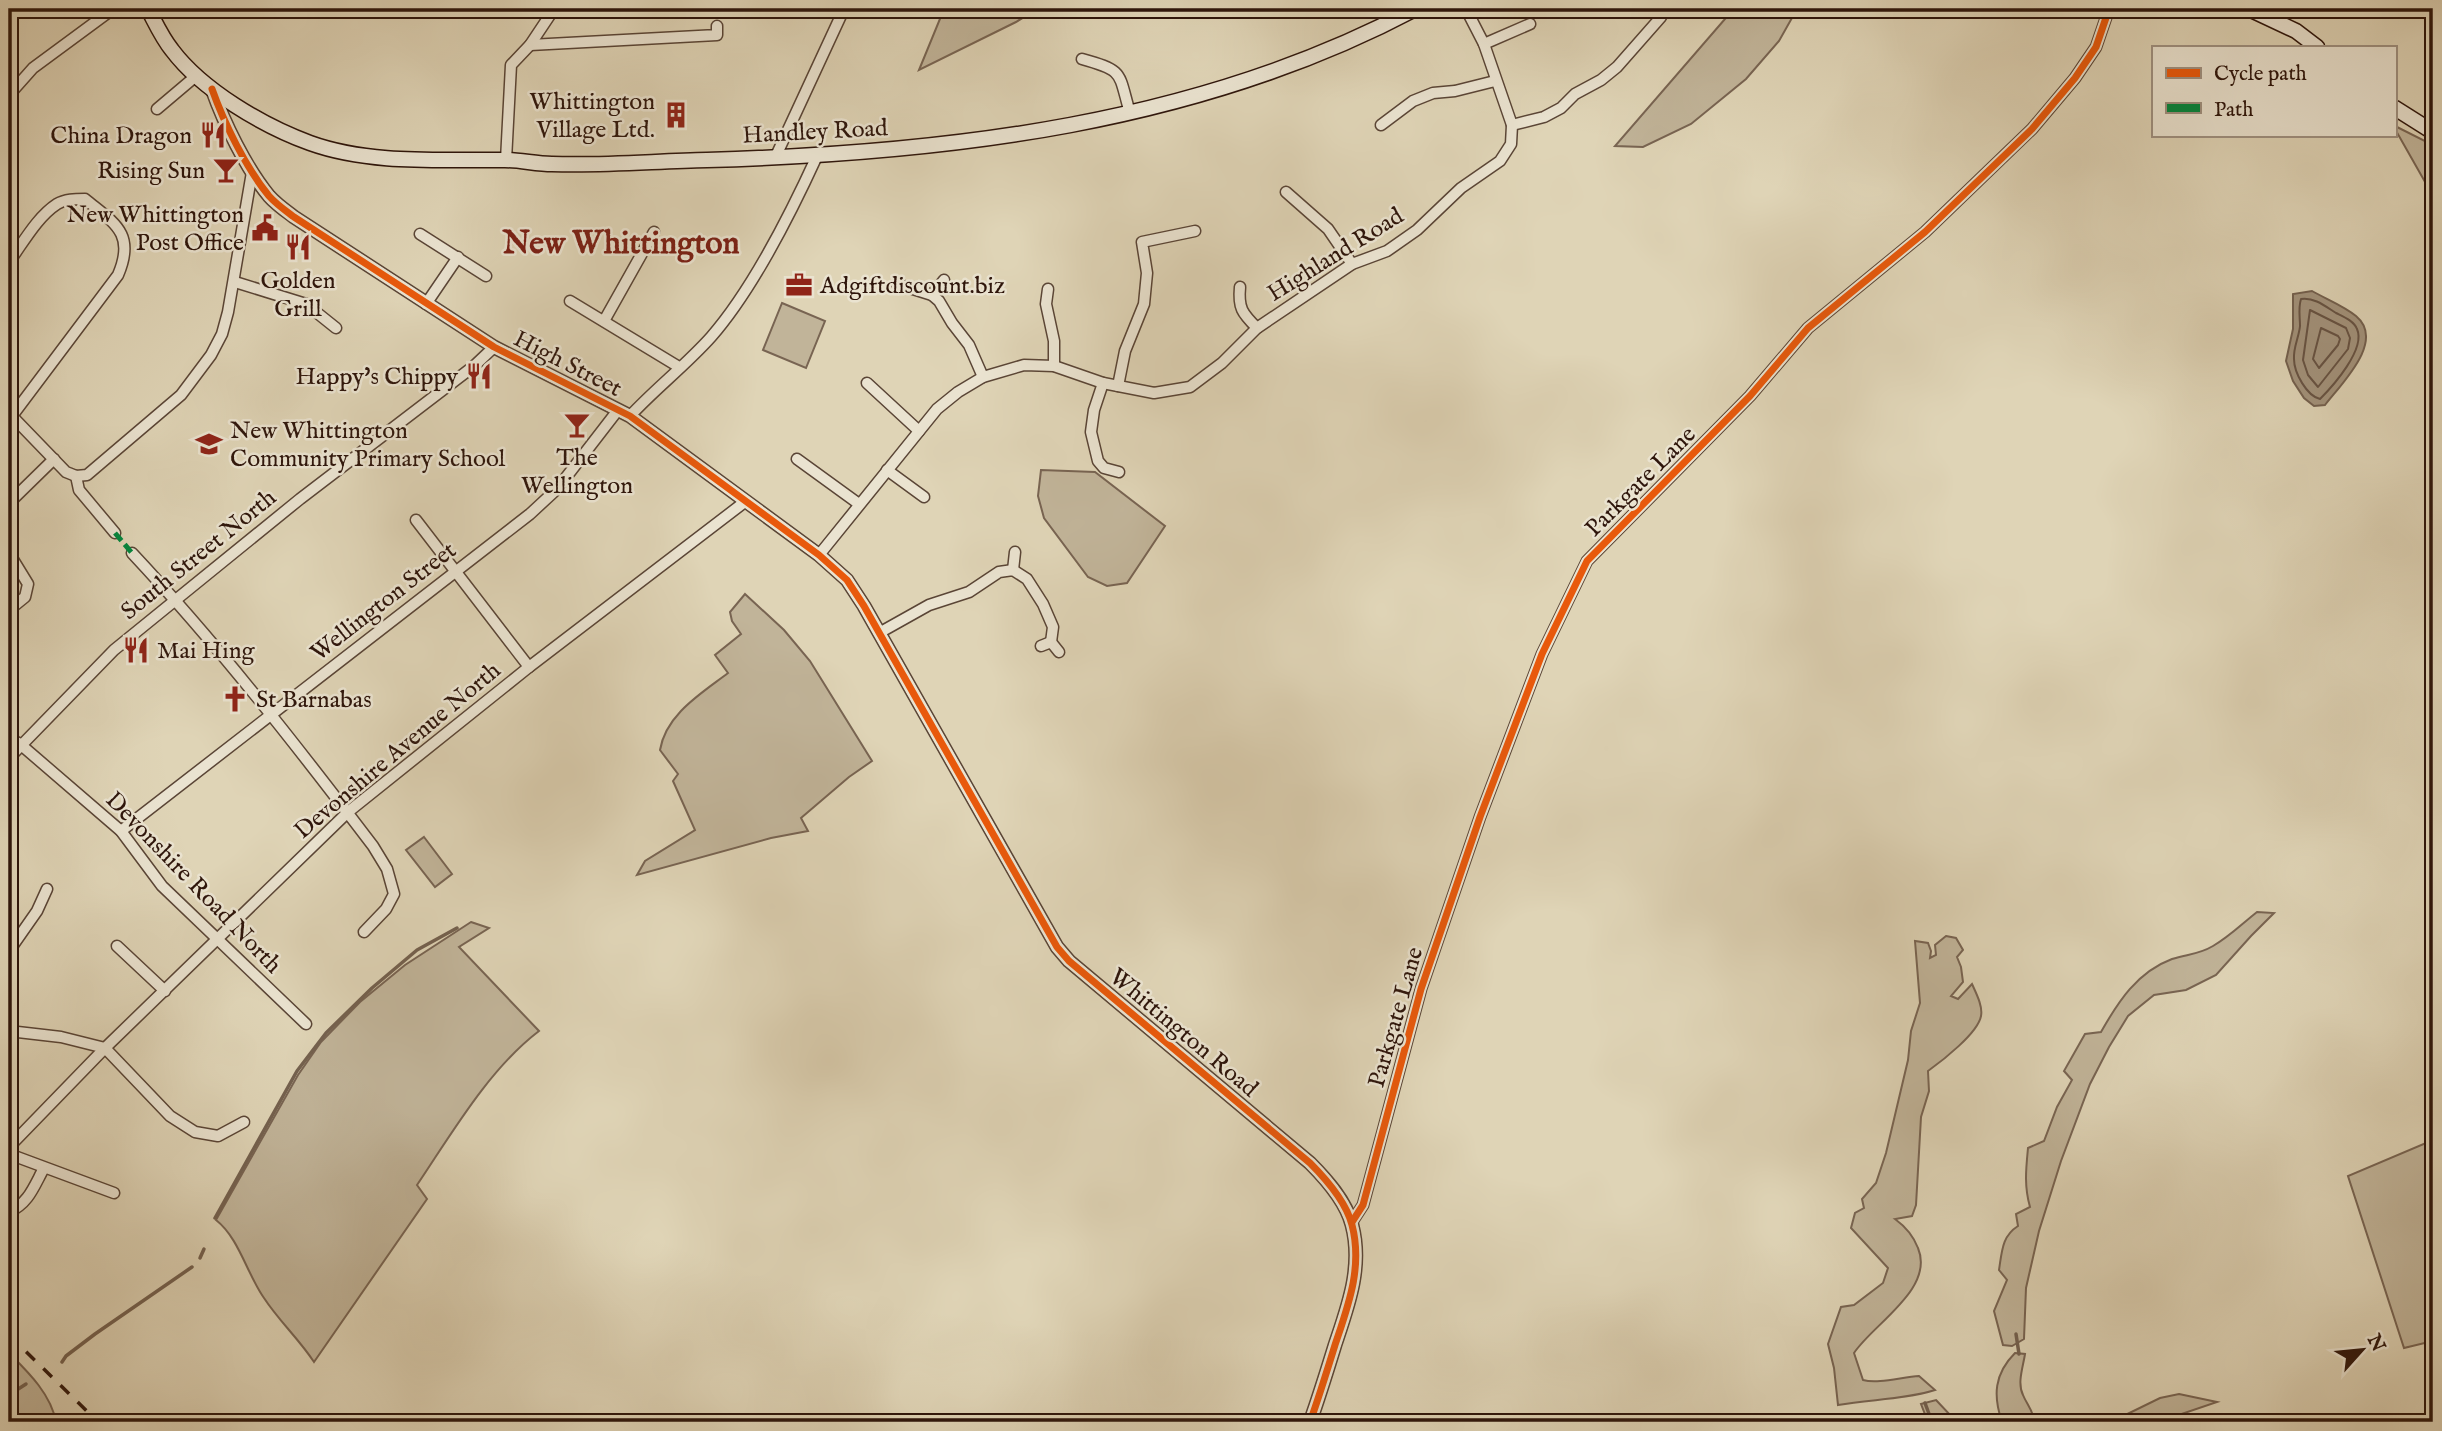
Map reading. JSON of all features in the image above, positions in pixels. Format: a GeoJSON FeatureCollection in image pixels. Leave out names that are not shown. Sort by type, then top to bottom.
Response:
{"type":"FeatureCollection","features":[{"type":"Feature","properties":{"kind":"main road","name":"High Street"},"geometry":{"type":"LineString","coordinates":[[148,9],[171,50],[212,89]]}},
{"type":"Feature","properties":{"kind":"main road","name":"Handley Road"},"geometry":{"type":"LineString","coordinates":[[212,89],[287,134],[314,145],[374,157],[506,160],[552,164],[817,156],[911,148],[1036,131],[1130,113],[1212,91],[1307,58],[1415,9]]}},
{"type":"Feature","properties":{"kind":"main road"},"geometry":{"type":"LineString","coordinates":[[2249,9],[2296,31],[2316,46]]}},
{"type":"Feature","properties":{"kind":"main road"},"geometry":{"type":"LineString","coordinates":[[2396,109],[2433,132]]}},
{"type":"Feature","properties":{"kind":"street"},"geometry":{"type":"LineString","coordinates":[[9,95],[33,68],[113,9]]}},
{"type":"Feature","properties":{"kind":"street"},"geometry":{"type":"LineString","coordinates":[[506,160],[511,65],[530,45],[554,9]]}},
{"type":"Feature","properties":{"kind":"street"},"geometry":{"type":"LineString","coordinates":[[775,158],[844,9]]}},
{"type":"Feature","properties":{"kind":"street"},"geometry":{"type":"LineString","coordinates":[[1466,9],[1484,44],[1512,125],[1544,117],[1561,108],[1575,94],[1601,80],[1617,67],[1661,17]]}},
{"type":"Feature","properties":{"kind":"street","name":"Parkgate Lane"},"geometry":{"type":"LineString","coordinates":[[1352,1222],[1363,1205],[1421,989],[1480,817],[1542,654],[1587,561],[1750,396],[1808,328],[1926,232],[2032,129],[2075,78],[2096,47],[2109,9]]}},
{"type":"Feature","properties":{"kind":"street"},"geometry":{"type":"LineString","coordinates":[[1484,44],[1530,24]]}},
{"type":"Feature","properties":{"kind":"street"},"geometry":{"type":"LineString","coordinates":[[530,45],[717,35],[717,26]]}},
{"type":"Feature","properties":{"kind":"street"},"geometry":{"type":"LineString","coordinates":[[1082,59],[1113,68],[1119,77],[1130,113]]}},
{"type":"Feature","properties":{"kind":"street"},"geometry":{"type":"LineString","coordinates":[[156,109],[196,76]]}},
{"type":"Feature","properties":{"kind":"street"},"geometry":{"type":"LineString","coordinates":[[1381,125],[1413,102],[1433,93],[1455,91],[1495,81]]}},
{"type":"Feature","properties":{"kind":"street","name":"High Street"},"geometry":{"type":"LineString","coordinates":[[212,89],[222,116],[252,172],[270,198],[294,217],[494,347],[624,413],[819,555],[847,580],[905,679]]}},
{"type":"Feature","properties":{"kind":"street","name":"Highland Road"},"geometry":{"type":"LineString","coordinates":[[819,555],[937,409],[958,392],[983,377],[1024,365],[1054,366],[1102,383],[1154,393],[1190,387],[1222,363],[1256,328],[1352,264],[1387,251],[1417,230],[1461,188],[1500,161],[1511,144],[1512,125]]}},
{"type":"Feature","properties":{"kind":"street","name":"Wellington Street"},"geometry":{"type":"LineString","coordinates":[[121,831],[530,514],[556,489],[624,413],[710,338],[736,305],[759,268],[817,156]]}},
{"type":"Feature","properties":{"kind":"street"},"geometry":{"type":"LineString","coordinates":[[9,262],[45,215],[58,203],[70,199],[85,199],[117,225],[125,240],[125,258],[118,275],[10,415],[66,472],[76,476],[87,475],[181,395],[222,334],[235,282],[252,172]]}},
{"type":"Feature","properties":{"kind":"street"},"geometry":{"type":"LineString","coordinates":[[1286,192],[1328,229],[1352,264]]}},
{"type":"Feature","properties":{"kind":"street"},"geometry":{"type":"LineString","coordinates":[[1118,386],[1125,351],[1144,304],[1147,274],[1142,242],[1195,230]]}},
{"type":"Feature","properties":{"kind":"street"},"geometry":{"type":"LineString","coordinates":[[604,321],[654,232]]}},
{"type":"Feature","properties":{"kind":"street"},"geometry":{"type":"LineString","coordinates":[[420,234],[486,276]]}},
{"type":"Feature","properties":{"kind":"street"},"geometry":{"type":"LineString","coordinates":[[426,304],[457,257]]}},
{"type":"Feature","properties":{"kind":"street"},"geometry":{"type":"LineString","coordinates":[[932,295],[944,280]]}},
{"type":"Feature","properties":{"kind":"street"},"geometry":{"type":"LineString","coordinates":[[235,282],[306,304],[336,328]]}},
{"type":"Feature","properties":{"kind":"street"},"geometry":{"type":"LineString","coordinates":[[897,284],[932,295],[939,301],[969,345],[983,377]]}},
{"type":"Feature","properties":{"kind":"street","name":"Highland Road"},"geometry":{"type":"LineString","coordinates":[[1240,286],[1238,303],[1256,328]]}},
{"type":"Feature","properties":{"kind":"street"},"geometry":{"type":"LineString","coordinates":[[1048,289],[1045,304],[1054,341],[1054,366]]}},
{"type":"Feature","properties":{"kind":"street"},"geometry":{"type":"LineString","coordinates":[[570,301],[679,367]]}},
{"type":"Feature","properties":{"kind":"street","name":"South Street North"},"geometry":{"type":"LineString","coordinates":[[9,758],[114,650],[300,499],[474,366],[494,347]]}},
{"type":"Feature","properties":{"kind":"street"},"geometry":{"type":"LineString","coordinates":[[867,383],[919,431]]}},
{"type":"Feature","properties":{"kind":"street"},"geometry":{"type":"LineString","coordinates":[[1102,383],[1091,432],[1098,461],[1104,468],[1119,472]]}},
{"type":"Feature","properties":{"kind":"street"},"geometry":{"type":"LineString","coordinates":[[9,503],[54,459]]}},
{"type":"Feature","properties":{"kind":"street"},"geometry":{"type":"LineString","coordinates":[[797,459],[859,505]]}},
{"type":"Feature","properties":{"kind":"street"},"geometry":{"type":"LineString","coordinates":[[887,470],[923,497]]}},
{"type":"Feature","properties":{"kind":"street"},"geometry":{"type":"LineString","coordinates":[[76,476],[79,489],[115,533]]}},
{"type":"Feature","properties":{"kind":"street","name":"Devonshire Avenue North"},"geometry":{"type":"LineString","coordinates":[[9,1147],[105,1048],[348,812],[530,667],[746,501]]}},
{"type":"Feature","properties":{"kind":"street"},"geometry":{"type":"LineString","coordinates":[[416,520],[530,667]]}},
{"type":"Feature","properties":{"kind":"street"},"geometry":{"type":"LineString","coordinates":[[1013,570],[1015,552]]}},
{"type":"Feature","properties":{"kind":"street"},"geometry":{"type":"LineString","coordinates":[[9,553],[28,584],[25,597],[9,610]]}},
{"type":"Feature","properties":{"kind":"street"},"geometry":{"type":"LineString","coordinates":[[132,553],[177,600],[273,714],[373,846],[387,869],[394,894],[386,909],[364,932]]}},
{"type":"Feature","properties":{"kind":"street"},"geometry":{"type":"LineString","coordinates":[[879,633],[929,605],[969,592],[999,572],[1013,570],[1027,579],[1043,604],[1053,628],[1046,644],[1059,652]]}},
{"type":"Feature","properties":{"kind":"street","name":"Whittington Road"},"geometry":{"type":"LineString","coordinates":[[905,679],[1057,947],[1069,961],[1167,1045],[1310,1163],[1331,1186],[1352,1222],[1356,1246],[1352,1293],[1310,1422]]}},
{"type":"Feature","properties":{"kind":"street","name":"Devonshire Road North"},"geometry":{"type":"LineString","coordinates":[[9,738],[20,744],[121,831],[162,886],[306,1024]]}},
{"type":"Feature","properties":{"kind":"street"},"geometry":{"type":"LineString","coordinates":[[9,951],[37,911],[47,889]]}},
{"type":"Feature","properties":{"kind":"street"},"geometry":{"type":"LineString","coordinates":[[117,946],[165,991]]}},
{"type":"Feature","properties":{"kind":"street"},"geometry":{"type":"LineString","coordinates":[[9,1031],[61,1037],[105,1048],[170,1116],[195,1132],[218,1136],[244,1122]]}},
{"type":"Feature","properties":{"kind":"street"},"geometry":{"type":"LineString","coordinates":[[9,1154],[114,1193]]}},
{"type":"Feature","properties":{"kind":"street"},"geometry":{"type":"LineString","coordinates":[[9,1212],[21,1206],[33,1191],[44,1168]]}},
{"type":"Feature","properties":{"kind":"shaded area"},"geometry":{"type":"Polygon","coordinates":[[[944,9],[1037,9],[919,70],[944,9]]]}},
{"type":"Feature","properties":{"kind":"shaded area"},"geometry":{"type":"Polygon","coordinates":[[[1716,9],[1797,9],[1779,41],[1746,79],[1691,124],[1643,147],[1615,146],[1725,19],[1716,9]]]}},
{"type":"Feature","properties":{"kind":"shaded area"},"geometry":{"type":"Polygon","coordinates":[[[2396,126],[2433,145],[2433,196],[2396,131],[2396,126]]]}},
{"type":"Feature","properties":{"kind":"shaded area"},"geometry":{"type":"Polygon","coordinates":[[[782,303],[825,321],[806,368],[763,350],[782,303]]]}},
{"type":"Feature","properties":{"kind":"shaded area"},"geometry":{"type":"Polygon","coordinates":[[[1041,470],[1095,472],[1165,526],[1127,583],[1107,586],[1088,577],[1044,518],[1038,496],[1041,470]]]}},
{"type":"Feature","properties":{"kind":"shaded area"},"geometry":{"type":"Polygon","coordinates":[[[745,594],[784,630],[810,661],[872,761],[801,818],[808,831],[771,838],[637,875],[645,861],[695,830],[673,781],[678,774],[660,750],[677,715],[728,673],[715,655],[741,634],[732,621],[730,612],[745,594]]]}},
{"type":"Feature","properties":{"kind":"shaded area"},"geometry":{"type":"Polygon","coordinates":[[[424,837],[452,874],[435,887],[406,850],[424,837]]]}},
{"type":"Feature","properties":{"kind":"shaded area"},"geometry":{"type":"Polygon","coordinates":[[[2257,912],[2274,913],[2216,975],[2186,990],[2154,995],[2128,1016],[2109,1047],[2090,1084],[2061,1161],[2039,1231],[2026,1288],[2024,1339],[2012,1346],[2003,1345],[1994,1311],[2007,1280],[1999,1270],[2006,1239],[2018,1226],[2016,1214],[2030,1207],[2026,1185],[2028,1148],[2044,1141],[2057,1107],[2072,1080],[2064,1071],[2085,1034],[2101,1032],[2130,989],[2149,972],[2172,959],[2208,949],[2257,912]]]}},
{"type":"Feature","properties":{"kind":"shaded area"},"geometry":{"type":"Polygon","coordinates":[[[471,922],[489,928],[459,947],[539,1031],[504,1064],[458,1123],[417,1185],[427,1199],[314,1362],[264,1298],[231,1236],[216,1220],[298,1075],[321,1042],[360,1002],[405,965],[471,922]]]}},
{"type":"Feature","properties":{"kind":"shaded area"},"geometry":{"type":"Polygon","coordinates":[[[1946,936],[1956,938],[1963,950],[1957,957],[1963,982],[1951,996],[1958,999],[1972,984],[1980,1004],[1981,1016],[1967,1038],[1928,1071],[1929,1091],[1921,1117],[1916,1205],[1912,1216],[1895,1219],[1909,1232],[1918,1248],[1921,1263],[1918,1278],[1899,1305],[1854,1353],[1863,1380],[1883,1381],[1919,1376],[1935,1390],[1911,1396],[1838,1405],[1828,1344],[1841,1307],[1854,1305],[1883,1283],[1888,1268],[1851,1228],[1855,1213],[1864,1208],[1862,1199],[1876,1183],[1886,1153],[1908,1060],[1911,1031],[1920,1003],[1915,941],[1928,943],[1930,958],[1936,955],[1935,945],[1946,936]]]}},
{"type":"Feature","properties":{"kind":"shaded area"},"geometry":{"type":"Polygon","coordinates":[[[2433,1140],[2433,1341],[2404,1348],[2348,1176],[2433,1140]]]}},
{"type":"Feature","properties":{"kind":"shaded area"},"geometry":{"type":"Polygon","coordinates":[[[9,1353],[44,1393],[56,1422],[9,1422],[9,1353]]]}},
{"type":"Feature","properties":{"kind":"shaded area"},"geometry":{"type":"Polygon","coordinates":[[[2015,1353],[2025,1354],[2020,1385],[2034,1422],[2002,1422],[1999,1412],[1999,1377],[2015,1353]]]}},
{"type":"Feature","properties":{"kind":"shaded area"},"geometry":{"type":"Polygon","coordinates":[[[2179,1394],[2217,1402],[2158,1422],[2111,1422],[2160,1398],[2179,1394]]]}},
{"type":"Feature","properties":{"kind":"shaded area"},"geometry":{"type":"Polygon","coordinates":[[[1936,1400],[1951,1416],[1966,1422],[1928,1422],[1921,1404],[1936,1400]]]}},
{"type":"Feature","properties":{"kind":"water"},"geometry":{"type":"Polygon","coordinates":[[[2312,291],[2356,316],[2364,326],[2366,337],[2364,350],[2350,374],[2325,405],[2314,406],[2304,398],[2293,381],[2286,361],[2293,329],[2293,294],[2312,291]]]}},
{"type":"Feature","properties":{"kind":"waterway"},"geometry":{"type":"LineString","coordinates":[[215,1218],[297,1071],[326,1033],[372,988],[417,950],[457,928]]}},
{"type":"Feature","properties":{"kind":"waterway"},"geometry":{"type":"LineString","coordinates":[[200,1258],[204,1249]]}},
{"type":"Feature","properties":{"kind":"waterway"},"geometry":{"type":"LineString","coordinates":[[62,1362],[95,1334],[192,1267]]}},
{"type":"Feature","properties":{"kind":"waterway"},"geometry":{"type":"LineString","coordinates":[[2016,1334],[2019,1354]]}},
{"type":"Feature","properties":{"kind":"waterway"},"geometry":{"type":"LineString","coordinates":[[9,1395],[26,1384]]}},
{"type":"Feature","properties":{"kind":"waterway"},"geometry":{"type":"LineString","coordinates":[[1925,1403],[1932,1422]]}},
{"type":"Feature","properties":{"kind":"railway"},"geometry":{"type":"LineString","coordinates":[[9,1335],[98,1422]]}},
{"type":"Feature","properties":{"kind":"marked path"},"geometry":{"type":"LineString","coordinates":[[115,533],[132,553]]}},
{"type":"Feature","properties":{"kind":"cycle path"},"geometry":{"type":"LineString","coordinates":[[1352,1222],[1363,1205],[1421,989],[1480,817],[1542,654],[1587,561],[1750,396],[1808,328],[1925,232],[2032,129],[2075,78],[2096,47],[2109,9]]}},
{"type":"Feature","properties":{"kind":"cycle path"},"geometry":{"type":"LineString","coordinates":[[212,89],[244,159],[269,196],[284,210],[494,347],[630,416],[819,555],[847,580],[1057,947],[1069,961],[1310,1163],[1329,1183],[1345,1207],[1355,1241],[1355,1271],[1345,1316],[1310,1422]]}},
{"type":"Feature","properties":{"kind":"place","name":"Whittington Village Ltd."},"geometry":{"type":"Point","coordinates":[676,115]}},
{"type":"Feature","properties":{"kind":"place","name":"China Dragon"},"geometry":{"type":"Point","coordinates":[213,135]}},
{"type":"Feature","properties":{"kind":"place","name":"Rising Sun"},"geometry":{"type":"Point","coordinates":[226,170]}},
{"type":"Feature","properties":{"kind":"place","name":"New Whittington Post Office"},"geometry":{"type":"Point","coordinates":[265,228]}},
{"type":"Feature","properties":{"kind":"place","name":"Golden Grill"},"geometry":{"type":"Point","coordinates":[298,247]}},
{"type":"Feature","properties":{"kind":"place","name":"Adgiftdiscount.biz"},"geometry":{"type":"Point","coordinates":[799,285]}},
{"type":"Feature","properties":{"kind":"place","name":"Happy's Chippy"},"geometry":{"type":"Point","coordinates":[479,376]}},
{"type":"Feature","properties":{"kind":"place","name":"The Wellington"},"geometry":{"type":"Point","coordinates":[577,425]}},
{"type":"Feature","properties":{"kind":"place","name":"New Whittington Community Primary School"},"geometry":{"type":"Point","coordinates":[209,444]}},
{"type":"Feature","properties":{"kind":"place","name":"Mai Hing"},"geometry":{"type":"Point","coordinates":[136,650]}},
{"type":"Feature","properties":{"kind":"place","name":"St Barnabas"},"geometry":{"type":"Point","coordinates":[235,699]}},
{"type":"Feature","properties":{"kind":"district","name":"New Whittington"},"geometry":{"type":"Point","coordinates":[621,242]}}]}
